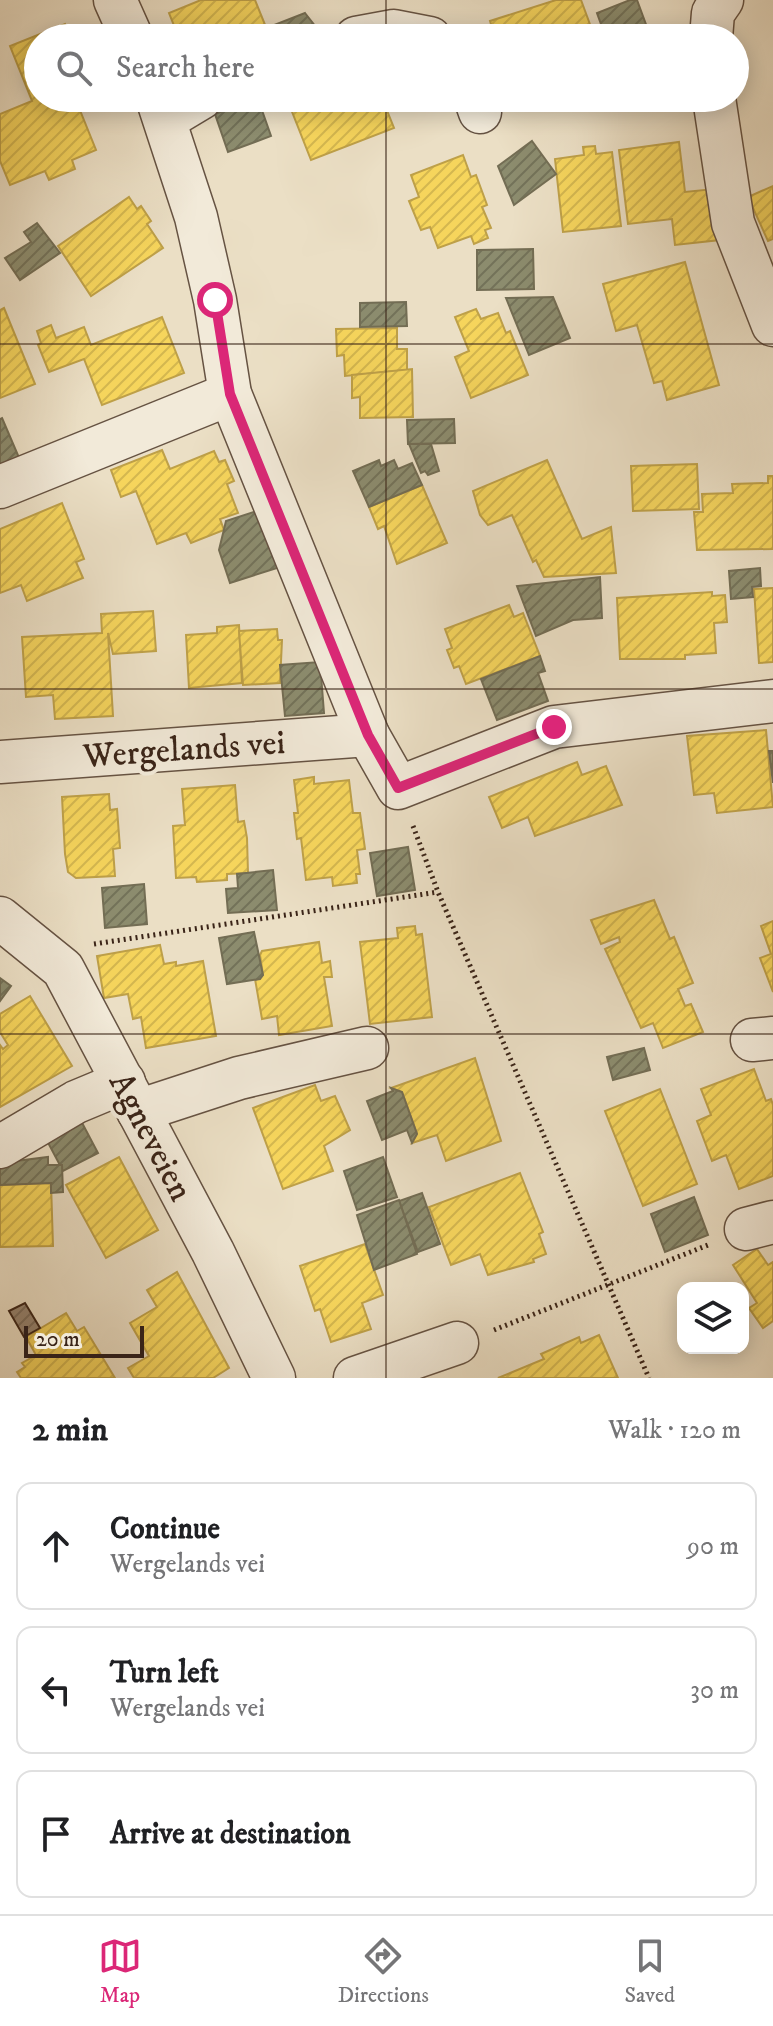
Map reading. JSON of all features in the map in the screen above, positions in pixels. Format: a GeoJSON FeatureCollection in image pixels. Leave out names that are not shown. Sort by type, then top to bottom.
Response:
{"type":"FeatureCollection","features":[{"type":"Feature","properties":{"kind":"street"},"geometry":{"type":"LineString","coordinates":[[115,0],[126,24]]}},
{"type":"Feature","properties":{"kind":"street"},"geometry":{"type":"LineString","coordinates":[[712,24],[713,13],[722,0]]}},
{"type":"Feature","properties":{"kind":"street"},"geometry":{"type":"LineString","coordinates":[[163,112],[203,245],[230,394],[368,735],[398,788],[554,727],[773,701]]}},
{"type":"Feature","properties":{"kind":"street"},"geometry":{"type":"LineString","coordinates":[[716,112],[733,223],[773,325]]}},
{"type":"Feature","properties":{"kind":"street"},"geometry":{"type":"LineString","coordinates":[[0,487],[230,394]]}},
{"type":"Feature","properties":{"kind":"street","name":"Wergelands vei"},"geometry":{"type":"LineString","coordinates":[[0,762],[368,735]]}},
{"type":"Feature","properties":{"kind":"street","name":"Agneveien"},"geometry":{"type":"LineString","coordinates":[[0,918],[63,969],[213,1252],[274,1378]]}},
{"type":"Feature","properties":{"kind":"street"},"geometry":{"type":"LineString","coordinates":[[0,1147],[76,1102],[239,1078],[367,1048]]}},
{"type":"Feature","properties":{"kind":"street"},"geometry":{"type":"LineString","coordinates":[[355,1378],[457,1343]]}},
{"type":"Feature","properties":{"kind":"path"},"geometry":{"type":"LineString","coordinates":[[398,788],[438,892],[649,1378]]}},
{"type":"Feature","properties":{"kind":"path"},"geometry":{"type":"LineString","coordinates":[[88,945],[438,892]]}},
{"type":"Feature","properties":{"kind":"path"},"geometry":{"type":"LineString","coordinates":[[457,1343],[759,1225]]}},
{"type":"Feature","properties":{"kind":"building: Homes"},"geometry":{"type":"Polygon","coordinates":[[[201,0],[255,0],[265,24],[173,24],[169,13],[201,0]]]}},
{"type":"Feature","properties":{"kind":"building: Homes"},"geometry":{"type":"Polygon","coordinates":[[[556,0],[581,0],[590,24],[491,24],[490,21],[556,0]]]}},
{"type":"Feature","properties":{"kind":"building: Homes"},"geometry":{"type":"Polygon","coordinates":[[[24,40],[24,81],[10,46],[24,40]]]}},
{"type":"Feature","properties":{"kind":"building: Homes"},"geometry":{"type":"Polygon","coordinates":[[[24,104],[24,112],[81,112],[96,150],[72,160],[75,169],[49,180],[45,171],[10,185],[0,161],[0,114],[24,104]]]}},
{"type":"Feature","properties":{"kind":"building: Homes"},"geometry":{"type":"Polygon","coordinates":[[[292,112],[388,112],[394,128],[311,160],[292,112]]]}},
{"type":"Feature","properties":{"kind":"building: Homes"},"geometry":{"type":"Polygon","coordinates":[[[679,142],[685,192],[714,189],[720,240],[675,245],[672,219],[628,224],[619,150],[679,142]]]}},
{"type":"Feature","properties":{"kind":"building: Homes"},"geometry":{"type":"Polygon","coordinates":[[[595,146],[596,154],[612,152],[621,226],[563,232],[555,159],[584,155],[583,147],[595,146]]]}},
{"type":"Feature","properties":{"kind":"building: Homes"},"geometry":{"type":"Polygon","coordinates":[[[463,155],[471,177],[476,175],[487,205],[482,207],[491,228],[485,230],[488,238],[474,244],[471,236],[438,248],[430,227],[421,230],[409,201],[419,197],[411,175],[463,155]]]}},
{"type":"Feature","properties":{"kind":"building: Homes"},"geometry":{"type":"Polygon","coordinates":[[[773,186],[773,239],[768,241],[748,197],[773,186]]]}},
{"type":"Feature","properties":{"kind":"building: Homes"},"geometry":{"type":"Polygon","coordinates":[[[129,197],[137,209],[141,206],[151,221],[147,224],[163,248],[91,296],[58,246],[129,197]]]}},
{"type":"Feature","properties":{"kind":"building: Homes"},"geometry":{"type":"Polygon","coordinates":[[[685,262],[719,385],[667,400],[662,381],[654,383],[637,325],[616,331],[603,284],[685,262]]]}},
{"type":"Feature","properties":{"kind":"building: Homes"},"geometry":{"type":"Polygon","coordinates":[[[4,308],[35,384],[0,398],[0,310],[4,308]]]}},
{"type":"Feature","properties":{"kind":"building: Homes"},"geometry":{"type":"Polygon","coordinates":[[[476,309],[481,319],[498,313],[506,333],[510,331],[528,375],[471,398],[455,357],[469,351],[455,317],[476,309]]]}},
{"type":"Feature","properties":{"kind":"building: Homes"},"geometry":{"type":"Polygon","coordinates":[[[162,317],[184,373],[102,405],[84,359],[49,372],[38,345],[41,343],[37,331],[51,325],[56,338],[84,327],[91,345],[162,317]]]}},
{"type":"Feature","properties":{"kind":"building: Homes"},"geometry":{"type":"Polygon","coordinates":[[[397,328],[397,349],[407,349],[407,370],[345,376],[344,355],[337,356],[336,329],[397,328]]]}},
{"type":"Feature","properties":{"kind":"building: Homes"},"geometry":{"type":"Polygon","coordinates":[[[412,369],[413,417],[360,418],[360,397],[352,398],[352,375],[412,369]]]}},
{"type":"Feature","properties":{"kind":"building: Homes"},"geometry":{"type":"Polygon","coordinates":[[[162,450],[170,469],[214,451],[219,462],[225,460],[234,481],[227,484],[238,513],[220,519],[224,530],[191,543],[186,533],[157,544],[136,491],[121,497],[111,470],[162,450]]]}},
{"type":"Feature","properties":{"kind":"building: Homes"},"geometry":{"type":"Polygon","coordinates":[[[547,460],[582,539],[611,527],[616,573],[544,577],[536,560],[533,562],[512,515],[488,525],[480,515],[473,491],[547,460]]]}},
{"type":"Feature","properties":{"kind":"building: Homes"},"geometry":{"type":"Polygon","coordinates":[[[697,464],[699,509],[633,511],[631,466],[697,464]]]}},
{"type":"Feature","properties":{"kind":"building: Homes"},"geometry":{"type":"Polygon","coordinates":[[[768,476],[773,476],[773,549],[697,550],[694,512],[703,512],[702,494],[733,493],[732,484],[768,483],[768,476]]]}},
{"type":"Feature","properties":{"kind":"building: Homes"},"geometry":{"type":"Polygon","coordinates":[[[422,485],[447,543],[397,564],[384,526],[378,529],[369,507],[422,485]]]}},
{"type":"Feature","properties":{"kind":"building: Homes"},"geometry":{"type":"Polygon","coordinates":[[[62,503],[84,559],[76,562],[83,578],[27,601],[21,585],[0,593],[0,529],[62,503]]]}},
{"type":"Feature","properties":{"kind":"building: Homes"},"geometry":{"type":"Polygon","coordinates":[[[773,588],[773,662],[759,663],[754,589],[773,588]]]}},
{"type":"Feature","properties":{"kind":"building: Homes"},"geometry":{"type":"Polygon","coordinates":[[[712,592],[712,596],[725,595],[727,622],[714,623],[716,653],[685,655],[685,659],[620,659],[617,598],[712,592]]]}},
{"type":"Feature","properties":{"kind":"building: Homes"},"geometry":{"type":"Polygon","coordinates":[[[509,605],[514,617],[523,613],[540,656],[466,684],[459,666],[454,668],[447,650],[452,648],[445,629],[509,605]]]}},
{"type":"Feature","properties":{"kind":"building: Homes"},"geometry":{"type":"Polygon","coordinates":[[[153,611],[156,651],[113,654],[108,633],[113,716],[55,719],[53,695],[26,697],[22,637],[102,633],[101,614],[153,611]]]}},
{"type":"Feature","properties":{"kind":"building: Homes"},"geometry":{"type":"Polygon","coordinates":[[[239,625],[242,683],[189,688],[186,635],[217,633],[217,627],[239,625]]]}},
{"type":"Feature","properties":{"kind":"building: Homes"},"geometry":{"type":"Polygon","coordinates":[[[277,629],[278,640],[282,640],[280,683],[243,685],[239,631],[277,629]]]}},
{"type":"Feature","properties":{"kind":"building: Homes"},"geometry":{"type":"Polygon","coordinates":[[[766,730],[773,807],[717,813],[714,793],[694,795],[687,736],[766,730]]]}},
{"type":"Feature","properties":{"kind":"building: Homes"},"geometry":{"type":"Polygon","coordinates":[[[577,762],[582,775],[606,766],[622,805],[535,836],[528,817],[502,828],[489,797],[577,762]]]}},
{"type":"Feature","properties":{"kind":"building: Homes"},"geometry":{"type":"Polygon","coordinates":[[[314,777],[314,784],[349,780],[353,813],[360,813],[365,849],[357,850],[360,874],[356,874],[357,883],[333,886],[332,877],[306,880],[301,838],[297,839],[294,780],[314,777]]]}},
{"type":"Feature","properties":{"kind":"building: Homes"},"geometry":{"type":"Polygon","coordinates":[[[235,785],[238,822],[244,821],[247,838],[248,873],[227,874],[227,880],[197,882],[196,877],[176,878],[173,826],[185,825],[182,789],[235,785]]]}},
{"type":"Feature","properties":{"kind":"building: Homes"},"geometry":{"type":"Polygon","coordinates":[[[109,794],[110,810],[117,809],[120,848],[113,849],[115,876],[76,878],[68,872],[62,797],[109,794]]]}},
{"type":"Feature","properties":{"kind":"building: Homes"},"geometry":{"type":"Polygon","coordinates":[[[654,900],[693,983],[678,989],[685,1006],[691,1004],[703,1032],[663,1048],[653,1023],[641,1028],[605,949],[620,942],[619,937],[601,944],[591,920],[654,900]]]}},
{"type":"Feature","properties":{"kind":"building: Homes"},"geometry":{"type":"Polygon","coordinates":[[[773,921],[773,992],[760,958],[771,954],[761,926],[773,921]]]}},
{"type":"Feature","properties":{"kind":"building: Homes"},"geometry":{"type":"Polygon","coordinates":[[[415,926],[416,935],[422,934],[432,1017],[370,1024],[360,942],[398,938],[397,928],[415,926]]]}},
{"type":"Feature","properties":{"kind":"building: Homes"},"geometry":{"type":"Polygon","coordinates":[[[319,942],[322,963],[330,961],[332,977],[324,977],[332,1026],[279,1035],[277,1016],[262,1019],[255,979],[263,975],[260,955],[262,951],[319,942]]]}},
{"type":"Feature","properties":{"kind":"building: Homes"},"geometry":{"type":"Polygon","coordinates":[[[160,945],[164,964],[176,962],[176,966],[203,961],[216,1036],[146,1048],[141,1017],[133,1019],[128,994],[104,998],[97,956],[160,945]]]}},
{"type":"Feature","properties":{"kind":"building: Homes"},"geometry":{"type":"Polygon","coordinates":[[[30,996],[72,1066],[0,1107],[0,1045],[3,1049],[8,1045],[0,1032],[0,1014],[30,996]]]}},
{"type":"Feature","properties":{"kind":"building: Homes"},"geometry":{"type":"Polygon","coordinates":[[[475,1058],[501,1141],[446,1161],[437,1135],[412,1143],[417,1134],[402,1092],[391,1088],[475,1058]]]}},
{"type":"Feature","properties":{"kind":"building: Homes"},"geometry":{"type":"Polygon","coordinates":[[[754,1069],[766,1101],[771,1099],[773,1105],[773,1176],[739,1189],[726,1155],[712,1161],[697,1121],[711,1115],[701,1089],[754,1069]]]}},
{"type":"Feature","properties":{"kind":"building: Homes"},"geometry":{"type":"Polygon","coordinates":[[[315,1085],[321,1101],[335,1096],[350,1130],[324,1146],[333,1171],[283,1189],[253,1108],[315,1085]]]}},
{"type":"Feature","properties":{"kind":"building: Homes"},"geometry":{"type":"Polygon","coordinates":[[[660,1089],[697,1184],[643,1206],[605,1111],[660,1089]]]}},
{"type":"Feature","properties":{"kind":"building: Homes"},"geometry":{"type":"Polygon","coordinates":[[[119,1157],[158,1230],[106,1258],[66,1185],[119,1157]]]}},
{"type":"Feature","properties":{"kind":"building: Homes"},"geometry":{"type":"Polygon","coordinates":[[[520,1173],[543,1232],[539,1234],[546,1254],[533,1259],[534,1262],[488,1275],[480,1254],[451,1265],[429,1207],[520,1173]]]}},
{"type":"Feature","properties":{"kind":"building: Homes"},"geometry":{"type":"Polygon","coordinates":[[[51,1183],[53,1246],[0,1247],[0,1185],[51,1183]]]}},
{"type":"Feature","properties":{"kind":"building: Homes"},"geometry":{"type":"Polygon","coordinates":[[[365,1244],[383,1295],[362,1303],[371,1329],[331,1342],[320,1309],[315,1311],[300,1266],[365,1244]]]}},
{"type":"Feature","properties":{"kind":"building: Homes"},"geometry":{"type":"Polygon","coordinates":[[[757,1249],[768,1265],[773,1262],[773,1321],[763,1328],[749,1308],[757,1303],[749,1290],[749,1282],[744,1282],[733,1265],[757,1249]]]}},
{"type":"Feature","properties":{"kind":"building: Homes"},"geometry":{"type":"Polygon","coordinates":[[[177,1272],[229,1368],[213,1378],[134,1378],[128,1368],[149,1356],[130,1323],[157,1307],[147,1290],[177,1272]]]}},
{"type":"Feature","properties":{"kind":"building: Homes"},"geometry":{"type":"Polygon","coordinates":[[[66,1313],[77,1331],[84,1327],[115,1378],[21,1378],[17,1372],[25,1367],[22,1363],[36,1355],[26,1337],[66,1313]]]}},
{"type":"Feature","properties":{"kind":"building: Homes"},"geometry":{"type":"Polygon","coordinates":[[[599,1335],[618,1378],[498,1378],[544,1359],[541,1354],[579,1337],[581,1343],[599,1335]]]}},
{"type":"Feature","properties":{"kind":"building: Industry"},"geometry":{"type":"Polygon","coordinates":[[[637,0],[646,24],[601,24],[597,13],[637,0]]]}},
{"type":"Feature","properties":{"kind":"building: Industry"},"geometry":{"type":"Polygon","coordinates":[[[305,13],[314,24],[277,24],[305,13]]]}},
{"type":"Feature","properties":{"kind":"building: Industry"},"geometry":{"type":"Polygon","coordinates":[[[263,112],[271,136],[228,152],[215,114],[263,112]]]}},
{"type":"Feature","properties":{"kind":"building: Industry"},"geometry":{"type":"Polygon","coordinates":[[[532,141],[556,174],[514,205],[498,166],[532,141]]]}},
{"type":"Feature","properties":{"kind":"building: Industry"},"geometry":{"type":"Polygon","coordinates":[[[37,223],[60,253],[20,280],[5,258],[31,242],[24,232],[37,223]]]}},
{"type":"Feature","properties":{"kind":"building: Industry"},"geometry":{"type":"Polygon","coordinates":[[[533,249],[534,289],[477,290],[477,250],[533,249]]]}},
{"type":"Feature","properties":{"kind":"building: Industry"},"geometry":{"type":"Polygon","coordinates":[[[553,297],[570,338],[529,355],[506,298],[553,297]]]}},
{"type":"Feature","properties":{"kind":"building: Industry"},"geometry":{"type":"Polygon","coordinates":[[[406,302],[407,326],[360,327],[360,303],[406,302]]]}},
{"type":"Feature","properties":{"kind":"building: Industry"},"geometry":{"type":"Polygon","coordinates":[[[0,419],[20,460],[0,468],[0,419]]]}},
{"type":"Feature","properties":{"kind":"building: Industry"},"geometry":{"type":"Polygon","coordinates":[[[454,419],[455,443],[408,444],[407,420],[454,419]]]}},
{"type":"Feature","properties":{"kind":"building: Industry"},"geometry":{"type":"Polygon","coordinates":[[[409,444],[431,444],[439,471],[428,475],[425,471],[421,473],[409,444]]]}},
{"type":"Feature","properties":{"kind":"building: Industry"},"geometry":{"type":"Polygon","coordinates":[[[379,460],[381,466],[394,460],[398,469],[412,463],[422,485],[369,507],[353,471],[379,460]]]}},
{"type":"Feature","properties":{"kind":"building: Industry"},"geometry":{"type":"Polygon","coordinates":[[[263,509],[283,566],[230,583],[219,550],[226,521],[263,509]]]}},
{"type":"Feature","properties":{"kind":"building: Industry"},"geometry":{"type":"Polygon","coordinates":[[[760,568],[761,586],[752,587],[753,597],[731,599],[729,571],[760,568]]]}},
{"type":"Feature","properties":{"kind":"building: Industry"},"geometry":{"type":"Polygon","coordinates":[[[600,577],[602,618],[573,620],[536,636],[517,586],[600,577]]]}},
{"type":"Feature","properties":{"kind":"building: Industry"},"geometry":{"type":"Polygon","coordinates":[[[540,656],[545,671],[538,673],[548,701],[497,720],[481,679],[540,656]]]}},
{"type":"Feature","properties":{"kind":"building: Industry"},"geometry":{"type":"Polygon","coordinates":[[[320,662],[324,713],[285,716],[280,665],[320,662]]]}},
{"type":"Feature","properties":{"kind":"building: Industry"},"geometry":{"type":"Polygon","coordinates":[[[769,751],[773,751],[773,783],[769,751]]]}},
{"type":"Feature","properties":{"kind":"building: Industry"},"geometry":{"type":"Polygon","coordinates":[[[408,847],[415,890],[377,896],[370,853],[408,847]]]}},
{"type":"Feature","properties":{"kind":"building: Industry"},"geometry":{"type":"Polygon","coordinates":[[[273,870],[277,910],[228,913],[226,889],[238,888],[237,874],[273,870]]]}},
{"type":"Feature","properties":{"kind":"building: Industry"},"geometry":{"type":"Polygon","coordinates":[[[144,884],[147,924],[105,928],[102,888],[144,884]]]}},
{"type":"Feature","properties":{"kind":"building: Industry"},"geometry":{"type":"Polygon","coordinates":[[[254,932],[263,975],[260,979],[227,984],[219,938],[254,932]]]}},
{"type":"Feature","properties":{"kind":"building: Industry"},"geometry":{"type":"Polygon","coordinates":[[[0,978],[11,986],[0,1001],[0,978]]]}},
{"type":"Feature","properties":{"kind":"building: Industry"},"geometry":{"type":"Polygon","coordinates":[[[644,1048],[650,1070],[613,1080],[607,1057],[644,1048]]]}},
{"type":"Feature","properties":{"kind":"building: Industry"},"geometry":{"type":"Polygon","coordinates":[[[391,1088],[402,1092],[417,1134],[412,1143],[407,1130],[382,1140],[367,1101],[393,1091],[391,1088]]]}},
{"type":"Feature","properties":{"kind":"building: Industry"},"geometry":{"type":"Polygon","coordinates":[[[80,1119],[98,1153],[63,1171],[45,1137],[80,1119]]]}},
{"type":"Feature","properties":{"kind":"building: Industry"},"geometry":{"type":"Polygon","coordinates":[[[48,1157],[48,1165],[62,1165],[63,1192],[51,1193],[51,1183],[0,1185],[0,1163],[48,1157]]]}},
{"type":"Feature","properties":{"kind":"building: Industry"},"geometry":{"type":"Polygon","coordinates":[[[383,1157],[397,1197],[357,1210],[344,1171],[383,1157]]]}},
{"type":"Feature","properties":{"kind":"building: Industry"},"geometry":{"type":"Polygon","coordinates":[[[422,1193],[440,1244],[418,1252],[399,1201],[422,1193]]]}},
{"type":"Feature","properties":{"kind":"building: Industry"},"geometry":{"type":"Polygon","coordinates":[[[694,1197],[708,1235],[665,1252],[651,1214],[694,1197]]]}},
{"type":"Feature","properties":{"kind":"building: Industry"},"geometry":{"type":"Polygon","coordinates":[[[399,1200],[417,1254],[374,1270],[357,1215],[399,1200]]]}},
{"type":"Feature","properties":{"kind":"building: Other"},"geometry":{"type":"Polygon","coordinates":[[[25,1303],[40,1328],[24,1337],[9,1311],[25,1303]]]}},
{"type":"Feature","properties":{"kind":"route"},"geometry":{"type":"LineString","coordinates":[[215,300],[230,394],[368,735],[398,788],[554,727]]}}]}
